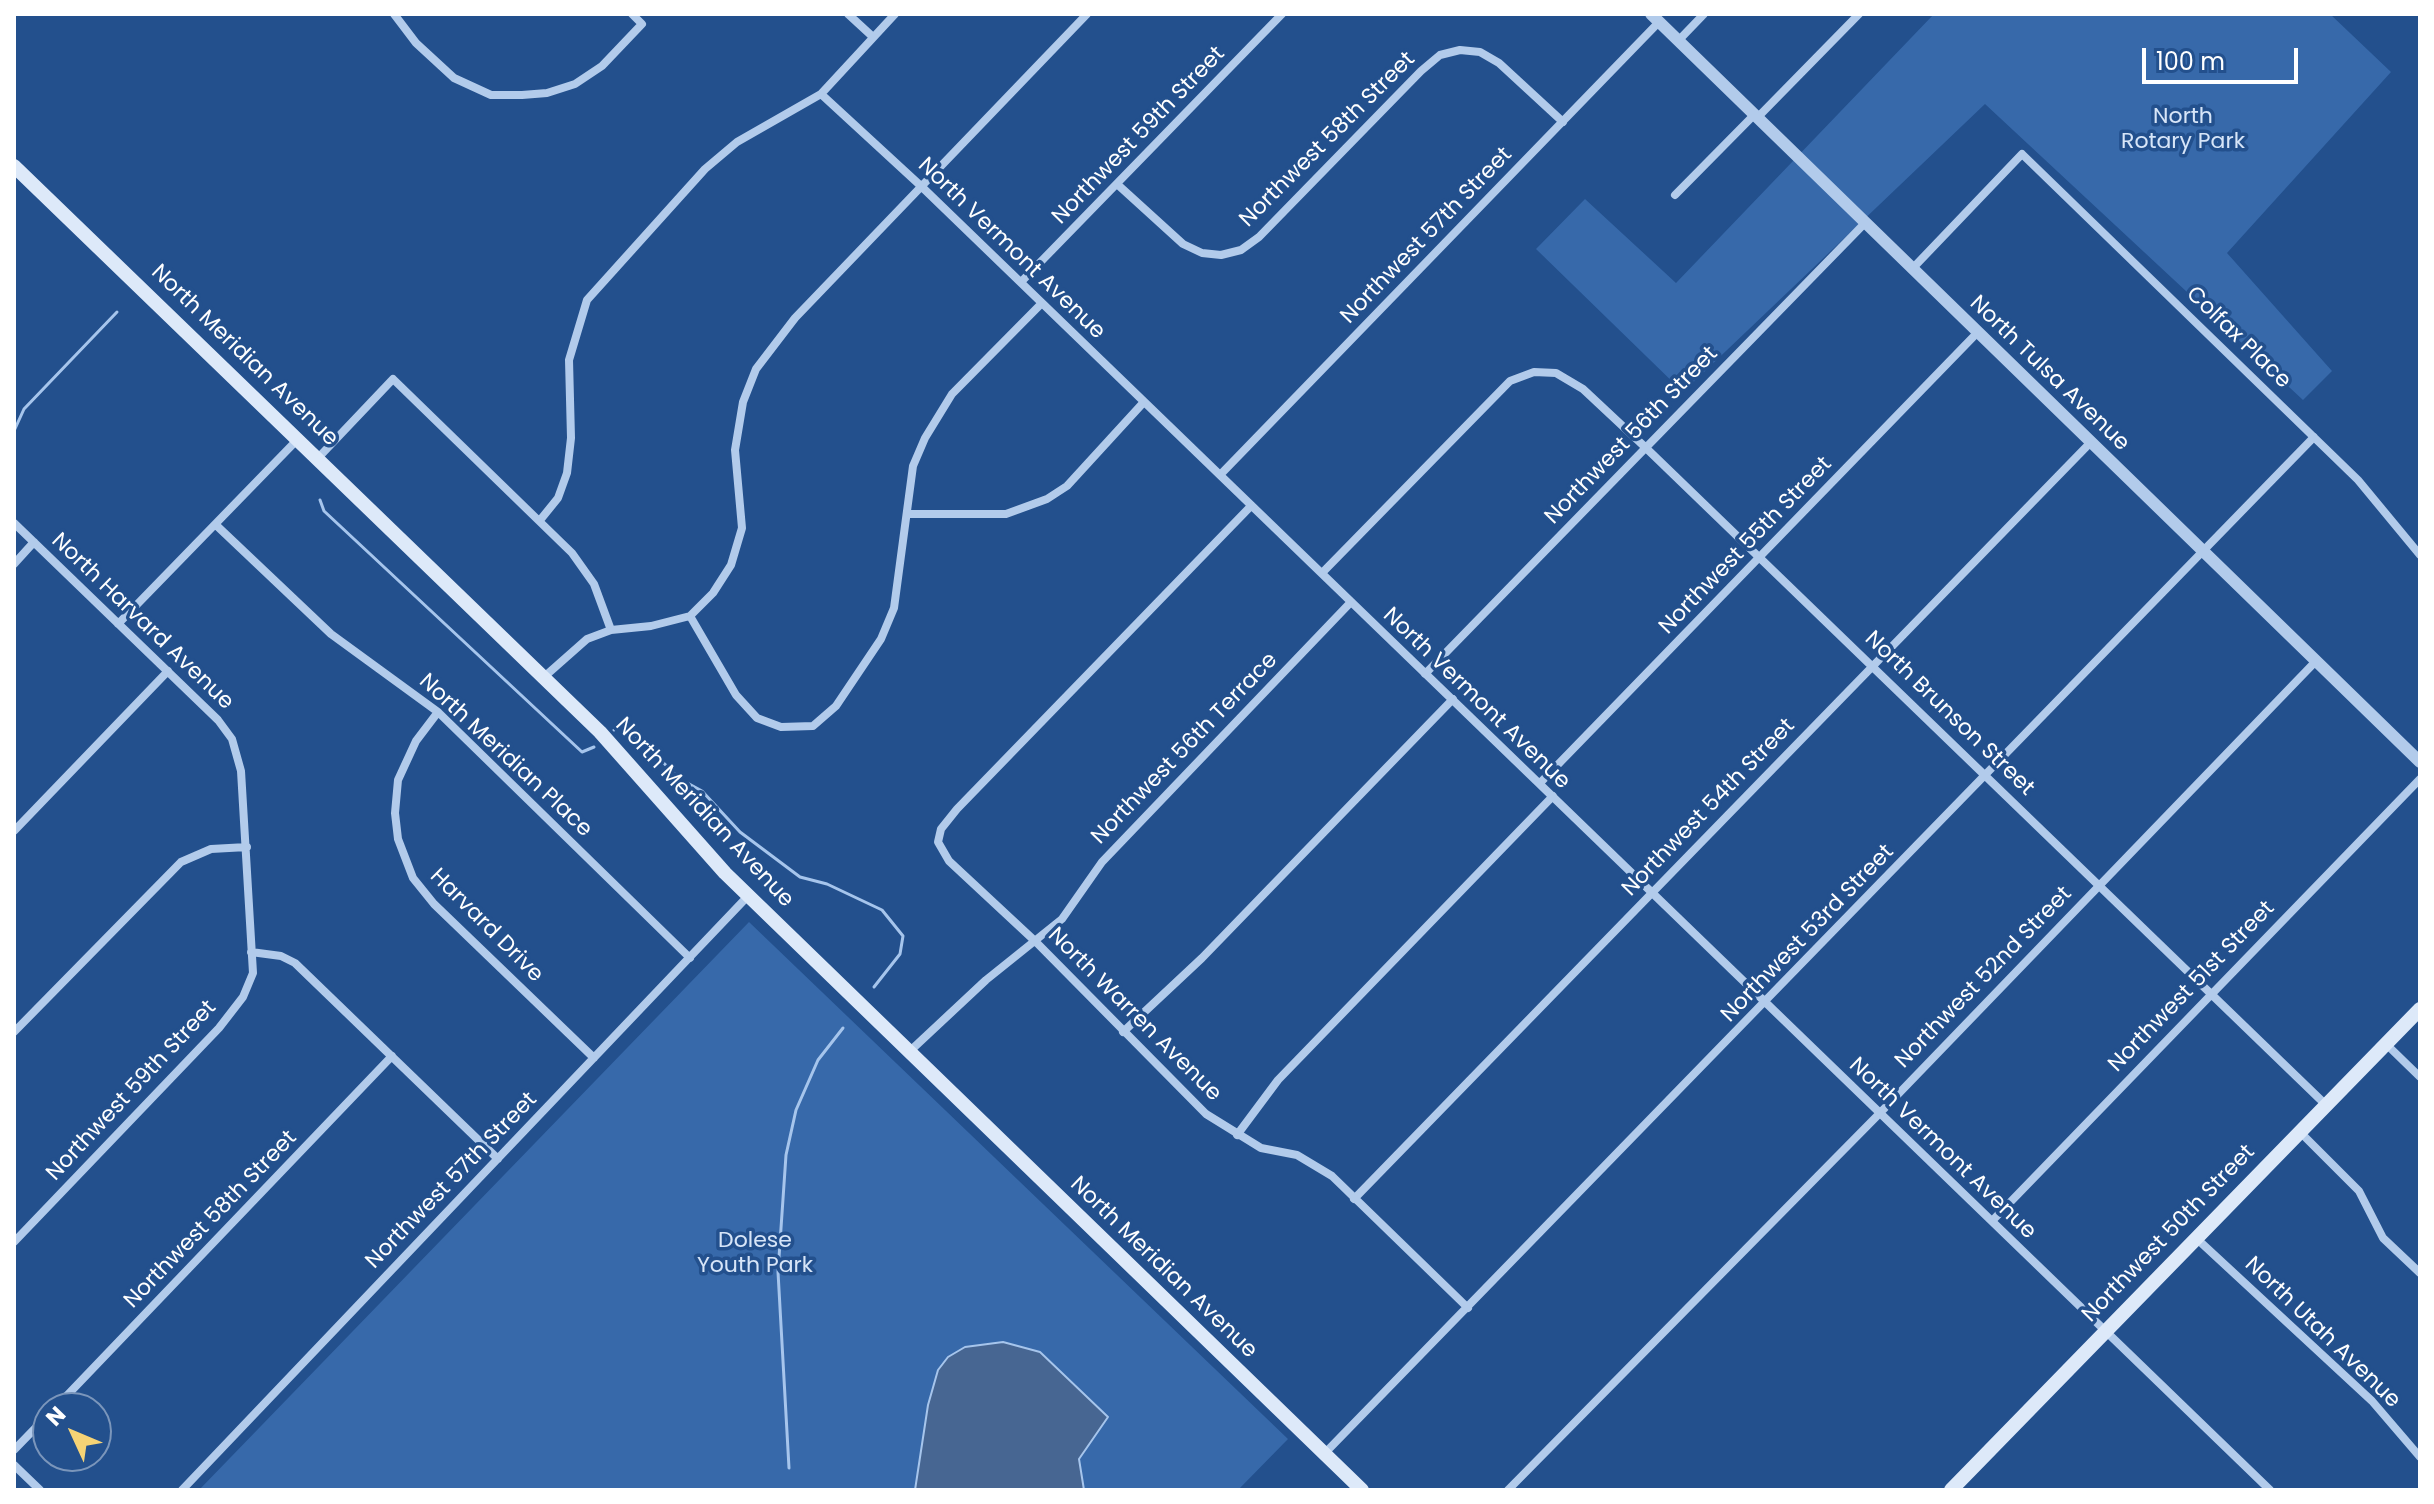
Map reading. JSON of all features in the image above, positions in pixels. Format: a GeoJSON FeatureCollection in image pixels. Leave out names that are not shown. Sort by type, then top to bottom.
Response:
{"type":"FeatureCollection","features":[{"type":"Feature","properties":{"kind":"main road","name":"North Meridian Avenue"},"geometry":{"type":"LineString","coordinates":[[14,166],[600,732],[748,896],[1362,1490]]}},
{"type":"Feature","properties":{"kind":"main road","name":"Northwest 50th Street"},"geometry":{"type":"LineString","coordinates":[[1951,1490],[2420,1009]]}},
{"type":"Feature","properties":{"kind":"street"},"geometry":{"type":"LineString","coordinates":[[394,14],[416,43],[454,78],[491,95],[547,93],[575,84],[602,66],[642,24],[632,14]]}},
{"type":"Feature","properties":{"kind":"street"},"geometry":{"type":"LineString","coordinates":[[848,14],[873,37]]}},
{"type":"Feature","properties":{"kind":"street"},"geometry":{"type":"LineString","coordinates":[[541,519],[558,498],[567,473],[571,438],[569,360],[587,300],[705,169],[737,142],[821,94],[895,14]]}},
{"type":"Feature","properties":{"kind":"street"},"geometry":{"type":"LineString","coordinates":[[544,677],[587,639],[611,630],[651,626],[690,616],[713,593],[731,565],[742,528],[735,450],[743,402],[756,369],[795,318],[1087,14]]}},
{"type":"Feature","properties":{"kind":"street","name":"Northwest 59th Street"},"geometry":{"type":"LineString","coordinates":[[1021,282],[1282,14]]}},
{"type":"Feature","properties":{"kind":"street"},"geometry":{"type":"LineString","coordinates":[[1678,41],[1704,14]]}},
{"type":"Feature","properties":{"kind":"street"},"geometry":{"type":"LineString","coordinates":[[1675,195],[1859,14]]}},
{"type":"Feature","properties":{"kind":"street","name":"North Tulsa Avenue"},"geometry":{"type":"LineString","coordinates":[[1655,18],[2420,762]]}},
{"type":"Feature","properties":{"kind":"street","name":"Northwest 57th Street"},"geometry":{"type":"LineString","coordinates":[[1220,475],[1563,122],[1655,18]]}},
{"type":"Feature","properties":{"kind":"street","name":"Northwest 58th Street"},"geometry":{"type":"LineString","coordinates":[[1117,184],[1183,244],[1202,253],[1221,255],[1241,250],[1259,237],[1421,71],[1440,55],[1460,50],[1480,52],[1499,63],[1563,122]]}},
{"type":"Feature","properties":{"kind":"street","name":"North Vermont Avenue"},"geometry":{"type":"LineString","coordinates":[[821,94],[1021,282],[1250,507],[1453,699],[2105,1331]]}},
{"type":"Feature","properties":{"kind":"street","name":"Colfax Place"},"geometry":{"type":"LineString","coordinates":[[1912,269],[2022,154],[2358,480],[2420,555]]}},
{"type":"Feature","properties":{"kind":"street","name":"Northwest 56th Street"},"geometry":{"type":"LineString","coordinates":[[1425,674],[1865,223]]}},
{"type":"Feature","properties":{"kind":"street"},"geometry":{"type":"LineString","coordinates":[[690,616],[736,695],[757,718],[781,727],[813,726],[836,706],[881,639],[894,608],[909,514],[913,466],[952,394],[1041,304]]}},
{"type":"Feature","properties":{"kind":"street","name":"Northwest 55th Street"},"geometry":{"type":"LineString","coordinates":[[1540,783],[1977,333]]}},
{"type":"Feature","properties":{"kind":"street","name":"North Brunson Street"},"geometry":{"type":"LineString","coordinates":[[1322,573],[1510,381],[1534,372],[1556,373],[1583,389],[1645,447],[1987,774],[2209,995],[2326,1105]]}},
{"type":"Feature","properties":{"kind":"street"},"geometry":{"type":"LineString","coordinates":[[318,458],[393,379],[507,493],[541,519],[594,584],[611,630]]}},
{"type":"Feature","properties":{"kind":"street"},"geometry":{"type":"LineString","coordinates":[[909,514],[1006,514],[1047,499],[1067,486],[1143,403]]}},
{"type":"Feature","properties":{"kind":"street","name":"Northwest 53rd Street"},"geometry":{"type":"LineString","coordinates":[[1325,1453],[2314,437]]}},
{"type":"Feature","properties":{"kind":"street"},"geometry":{"type":"LineString","coordinates":[[118,624],[298,439]]}},
{"type":"Feature","properties":{"kind":"street","name":"Northwest 54th Street"},"geometry":{"type":"LineString","coordinates":[[1354,1199],[2091,442]]}},
{"type":"Feature","properties":{"kind":"street","name":"North Warren Avenue"},"geometry":{"type":"LineString","coordinates":[[1250,507],[957,809],[941,829],[938,842],[949,861],[1036,942],[1206,1114],[1261,1148],[1297,1155],[1332,1176],[1468,1308]]}},
{"type":"Feature","properties":{"kind":"street","name":"North Harvard Avenue"},"geometry":{"type":"LineString","coordinates":[[14,523],[218,720],[232,739],[240,760],[251,952]]}},
{"type":"Feature","properties":{"kind":"street","name":"North Meridian Place"},"geometry":{"type":"LineString","coordinates":[[216,525],[331,634],[438,712],[690,958]]}},
{"type":"Feature","properties":{"kind":"street"},"geometry":{"type":"LineString","coordinates":[[14,564],[34,542]]}},
{"type":"Feature","properties":{"kind":"street","name":"Northwest 56th Terrace"},"geometry":{"type":"LineString","coordinates":[[909,1052],[986,980],[1062,919],[1122,839],[1350,603]]}},
{"type":"Feature","properties":{"kind":"street","name":"Northwest 52nd Street"},"geometry":{"type":"LineString","coordinates":[[1508,1490],[1879,1114],[2316,661]]}},
{"type":"Feature","properties":{"kind":"street"},"geometry":{"type":"LineString","coordinates":[[14,831],[168,671]]}},
{"type":"Feature","properties":{"kind":"street"},"geometry":{"type":"LineString","coordinates":[[1123,1032],[1202,958],[1453,699]]}},
{"type":"Feature","properties":{"kind":"street","name":"Harvard Drive"},"geometry":{"type":"LineString","coordinates":[[438,712],[416,741],[398,780],[395,813],[398,839],[413,878],[434,904],[594,1058]]}},
{"type":"Feature","properties":{"kind":"street","name":"Northwest 51st Street"},"geometry":{"type":"LineString","coordinates":[[1992,1221],[2420,779]]}},
{"type":"Feature","properties":{"kind":"street"},"geometry":{"type":"LineString","coordinates":[[1237,1135],[1278,1080],[1553,796]]}},
{"type":"Feature","properties":{"kind":"street"},"geometry":{"type":"LineString","coordinates":[[14,1032],[181,862],[211,849],[247,847]]}},
{"type":"Feature","properties":{"kind":"street","name":"Northwest 57th Street"},"geometry":{"type":"LineString","coordinates":[[182,1490],[748,896]]}},
{"type":"Feature","properties":{"kind":"street"},"geometry":{"type":"LineString","coordinates":[[251,952],[281,956],[295,963],[498,1159]]}},
{"type":"Feature","properties":{"kind":"street","name":"Northwest 59th Street"},"geometry":{"type":"LineString","coordinates":[[14,1242],[219,1028],[243,997],[253,973],[251,952]]}},
{"type":"Feature","properties":{"kind":"street"},"geometry":{"type":"LineString","coordinates":[[2385,1043],[2420,1077]]}},
{"type":"Feature","properties":{"kind":"street","name":"Northwest 58th Street"},"geometry":{"type":"LineString","coordinates":[[70,1392],[392,1056]]}},
{"type":"Feature","properties":{"kind":"street"},"geometry":{"type":"LineString","coordinates":[[2300,1132],[2359,1191],[2383,1238],[2420,1273]]}},
{"type":"Feature","properties":{"kind":"street","name":"North Utah Avenue"},"geometry":{"type":"LineString","coordinates":[[2196,1238],[2372,1401],[2420,1457]]}},
{"type":"Feature","properties":{"kind":"street"},"geometry":{"type":"LineString","coordinates":[[2105,1331],[2270,1490]]}},
{"type":"Feature","properties":{"kind":"street"},"geometry":{"type":"LineString","coordinates":[[14,1450],[32,1431]]}},
{"type":"Feature","properties":{"kind":"street"},"geometry":{"type":"LineString","coordinates":[[14,1465],[40,1490]]}},
{"type":"Feature","properties":{"kind":"green space","name":"North Rotary Park"},"geometry":{"type":"Polygon","coordinates":[[[1934,14],[2330,14],[2391,72],[2227,253],[2332,371],[2303,400],[1985,104],[1683,392],[1536,249],[1585,199],[1676,283],[1934,14]]]}},
{"type":"Feature","properties":{"kind":"green space","name":"Dolese Youth Park"},"geometry":{"type":"Polygon","coordinates":[[[749,922],[1288,1439],[1238,1490],[199,1490],[749,922]]]}},
{"type":"Feature","properties":{"kind":"shaded area"},"geometry":{"type":"Polygon","coordinates":[[[1003,1342],[1040,1352],[1108,1417],[1079,1459],[1084,1490],[915,1490],[928,1405],[938,1370],[948,1357],[965,1347],[1003,1342]]]}},
{"type":"Feature","properties":{"kind":"waterway"},"geometry":{"type":"LineString","coordinates":[[14,431],[24,409],[117,312]]}},
{"type":"Feature","properties":{"kind":"waterway"},"geometry":{"type":"LineString","coordinates":[[320,500],[324,511],[582,752],[594,747]]}},
{"type":"Feature","properties":{"kind":"waterway"},"geometry":{"type":"LineString","coordinates":[[614,730],[619,727],[635,735],[680,779],[702,791],[740,832],[800,877],[827,884],[882,910],[903,936],[900,954],[874,987]]}},
{"type":"Feature","properties":{"kind":"waterway"},"geometry":{"type":"LineString","coordinates":[[789,1468],[778,1272],[786,1155],[796,1110],[818,1060],[843,1028]]}}]}
